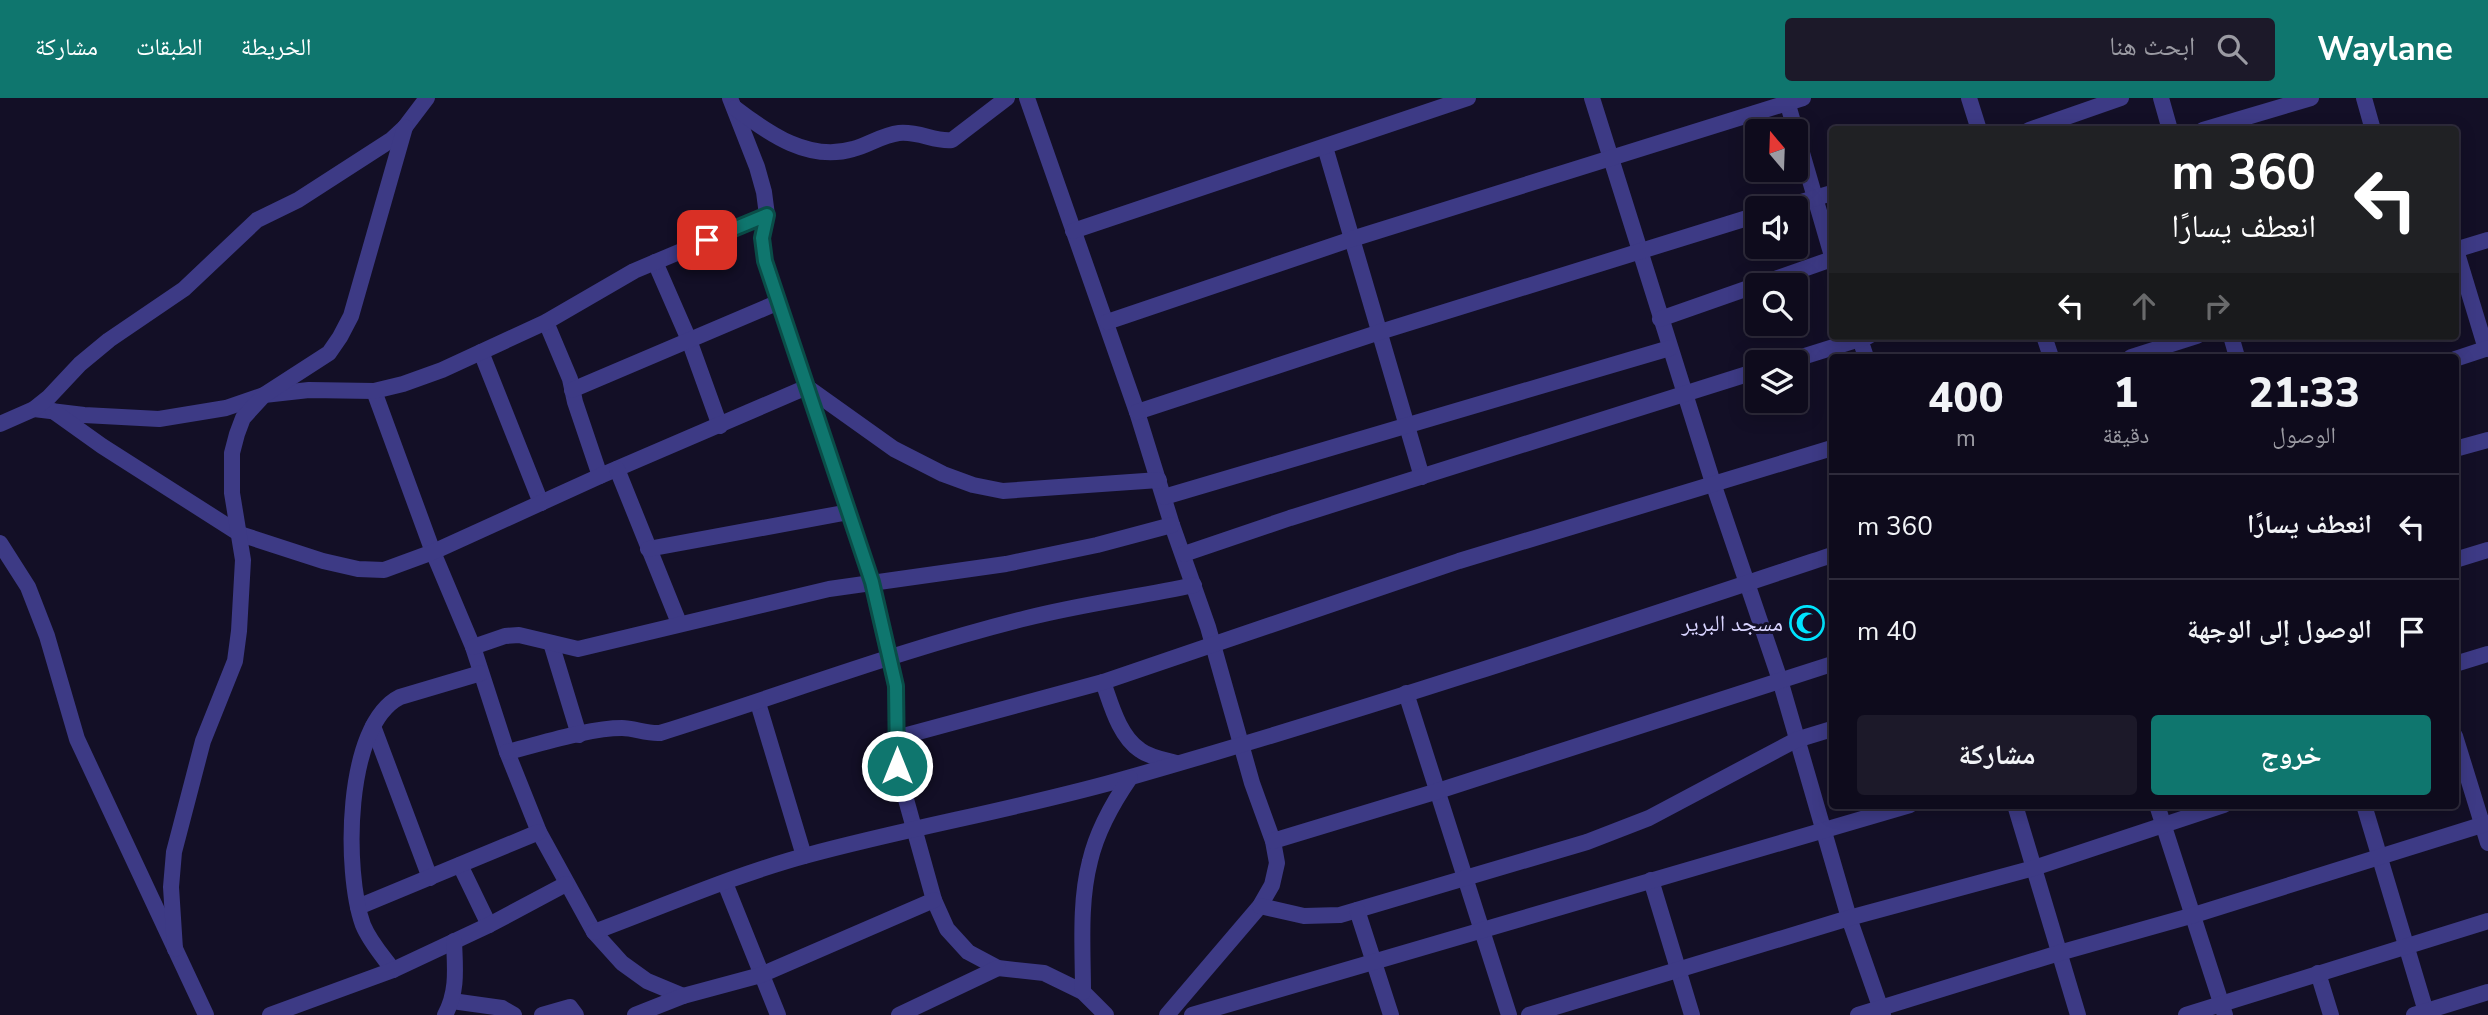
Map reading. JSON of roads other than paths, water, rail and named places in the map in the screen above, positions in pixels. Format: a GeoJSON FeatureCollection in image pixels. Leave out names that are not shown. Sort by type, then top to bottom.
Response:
{"type":"FeatureCollection","features":[{"type":"Feature","properties":{"kind":"street"},"geometry":{"type":"LineString","coordinates":[[0,424],[34,409],[109,340],[184,289],[257,220],[316,189],[391,140],[405,127],[427,98]]}},
{"type":"Feature","properties":{"kind":"street"},"geometry":{"type":"LineString","coordinates":[[732,102],[756,124],[791,145],[826,152],[853,149],[880,137],[914,132],[945,141],[952,140],[1007,98]]}},
{"type":"Feature","properties":{"kind":"street"},"geometry":{"type":"LineString","coordinates":[[1027,98],[1107,322],[1172,525],[1194,584],[1252,783],[1273,841],[1277,863],[1272,885],[1260,906],[1167,1015]]}},
{"type":"Feature","properties":{"kind":"street"},"geometry":{"type":"LineString","coordinates":[[1073,231],[1468,98]]}},
{"type":"Feature","properties":{"kind":"street"},"geometry":{"type":"LineString","coordinates":[[1592,98],[1745,584],[1780,680],[1849,918],[1882,1012]]}},
{"type":"Feature","properties":{"kind":"street"},"geometry":{"type":"LineString","coordinates":[[1969,98],[1978,126]]}},
{"type":"Feature","properties":{"kind":"street"},"geometry":{"type":"LineString","coordinates":[[2040,126],[2121,98]]}},
{"type":"Feature","properties":{"kind":"street"},"geometry":{"type":"LineString","coordinates":[[2161,98],[2169,126]]}},
{"type":"Feature","properties":{"kind":"street"},"geometry":{"type":"LineString","coordinates":[[2216,126],[2311,98]]}},
{"type":"Feature","properties":{"kind":"street"},"geometry":{"type":"LineString","coordinates":[[2364,98],[2372,126]]}},
{"type":"Feature","properties":{"kind":"street"},"geometry":{"type":"LineString","coordinates":[[1107,322],[1352,239],[1792,99],[1829,247]]}},
{"type":"Feature","properties":{"kind":"street"},"geometry":{"type":"LineString","coordinates":[[732,102],[757,167],[767,215],[762,238],[765,261],[872,582],[896,686],[897,766],[934,900],[947,929],[968,952],[998,968],[1044,973],[1083,992],[1106,1015]]}},
{"type":"Feature","properties":{"kind":"street"},"geometry":{"type":"LineString","coordinates":[[175,949],[171,887],[174,852],[203,741],[235,661],[243,595],[243,559],[232,493],[232,453],[243,418],[264,395],[316,363],[329,353],[340,337],[351,316],[405,127]]}},
{"type":"Feature","properties":{"kind":"street"},"geometry":{"type":"LineString","coordinates":[[1325,147],[1422,477]]}},
{"type":"Feature","properties":{"kind":"street"},"geometry":{"type":"LineString","coordinates":[[1808,200],[1829,194]]}},
{"type":"Feature","properties":{"kind":"street"},"geometry":{"type":"LineString","coordinates":[[34,409],[159,419],[226,408],[264,395],[309,390],[374,391],[416,380],[546,322],[635,271],[767,215]]}},
{"type":"Feature","properties":{"kind":"street"},"geometry":{"type":"LineString","coordinates":[[1137,412],[1380,332],[1745,219]]}},
{"type":"Feature","properties":{"kind":"street"},"geometry":{"type":"LineString","coordinates":[[2459,249],[2488,240]]}},
{"type":"Feature","properties":{"kind":"street"},"geometry":{"type":"LineString","coordinates":[[1790,273],[1829,259]]}},
{"type":"Feature","properties":{"kind":"street"},"geometry":{"type":"LineString","coordinates":[[2459,259],[2487,348],[2459,358]]}},
{"type":"Feature","properties":{"kind":"street"},"geometry":{"type":"LineString","coordinates":[[655,262],[689,340],[720,426]]}},
{"type":"Feature","properties":{"kind":"street"},"geometry":{"type":"LineString","coordinates":[[1660,319],[1745,289]]}},
{"type":"Feature","properties":{"kind":"street"},"geometry":{"type":"LineString","coordinates":[[572,390],[779,302]]}},
{"type":"Feature","properties":{"kind":"street"},"geometry":{"type":"LineString","coordinates":[[546,322],[600,476]]}},
{"type":"Feature","properties":{"kind":"street"},"geometry":{"type":"LineString","coordinates":[[1808,355],[1853,340]]}},
{"type":"Feature","properties":{"kind":"street"},"geometry":{"type":"LineString","coordinates":[[2140,354],[2184,340]]}},
{"type":"Feature","properties":{"kind":"street"},"geometry":{"type":"LineString","coordinates":[[1164,497],[1670,348]]}},
{"type":"Feature","properties":{"kind":"street"},"geometry":{"type":"LineString","coordinates":[[481,352],[541,503]]}},
{"type":"Feature","properties":{"kind":"street"},"geometry":{"type":"LineString","coordinates":[[1184,554],[1745,375]]}},
{"type":"Feature","properties":{"kind":"street"},"geometry":{"type":"LineString","coordinates":[[53,411],[102,446],[240,534],[323,561],[358,569],[384,570],[433,552],[600,476],[807,387]]}},
{"type":"Feature","properties":{"kind":"street"},"geometry":{"type":"LineString","coordinates":[[807,387],[894,449],[943,474],[972,485],[1003,491],[1158,480]]}},
{"type":"Feature","properties":{"kind":"street"},"geometry":{"type":"LineString","coordinates":[[374,391],[433,552],[473,647],[507,752],[539,832],[594,932],[630,969],[647,981],[683,996]]}},
{"type":"Feature","properties":{"kind":"street"},"geometry":{"type":"LineString","coordinates":[[2459,448],[2488,440]]}},
{"type":"Feature","properties":{"kind":"street"},"geometry":{"type":"LineString","coordinates":[[896,738],[1103,682],[1459,561],[1714,486],[1829,449]]}},
{"type":"Feature","properties":{"kind":"street"},"geometry":{"type":"LineString","coordinates":[[617,469],[679,623]]}},
{"type":"Feature","properties":{"kind":"street"},"geometry":{"type":"LineString","coordinates":[[648,549],[849,512]]}},
{"type":"Feature","properties":{"kind":"street"},"geometry":{"type":"LineString","coordinates":[[473,647],[505,636],[519,635],[578,649],[783,599],[872,582],[1006,564],[1097,545],[1172,525]]}},
{"type":"Feature","properties":{"kind":"street"},"geometry":{"type":"LineString","coordinates":[[0,543],[27,587],[47,636],[77,739],[206,1015]]}},
{"type":"Feature","properties":{"kind":"street"},"geometry":{"type":"LineString","coordinates":[[2459,559],[2488,550]]}},
{"type":"Feature","properties":{"kind":"street"},"geometry":{"type":"LineString","coordinates":[[594,932],[804,856],[1129,778],[1829,556]]}},
{"type":"Feature","properties":{"kind":"street"},"geometry":{"type":"LineString","coordinates":[[507,752],[623,728],[647,734],[660,733],[758,703],[889,657],[1027,618],[1194,584]]}},
{"type":"Feature","properties":{"kind":"street"},"geometry":{"type":"LineString","coordinates":[[551,643],[579,735]]}},
{"type":"Feature","properties":{"kind":"street"},"geometry":{"type":"LineString","coordinates":[[2459,663],[2488,654]]}},
{"type":"Feature","properties":{"kind":"street"},"geometry":{"type":"LineString","coordinates":[[1273,841],[1438,791],[1829,665]]}},
{"type":"Feature","properties":{"kind":"street"},"geometry":{"type":"LineString","coordinates":[[393,970],[373,944],[358,907],[353,874],[354,788],[373,726],[381,710],[400,697],[481,673]]}},
{"type":"Feature","properties":{"kind":"street"},"geometry":{"type":"LineString","coordinates":[[1103,682],[1119,722],[1132,743],[1141,752],[1177,763]]}},
{"type":"Feature","properties":{"kind":"street"},"geometry":{"type":"LineString","coordinates":[[1406,692],[1508,1015]]}},
{"type":"Feature","properties":{"kind":"street"},"geometry":{"type":"LineString","coordinates":[[758,703],[804,856]]}},
{"type":"Feature","properties":{"kind":"street"},"geometry":{"type":"LineString","coordinates":[[373,726],[430,878]]}},
{"type":"Feature","properties":{"kind":"street"},"geometry":{"type":"LineString","coordinates":[[1260,906],[1304,916],[1340,915],[1587,842],[1649,818],[1796,740],[1829,730]]}},
{"type":"Feature","properties":{"kind":"street"},"geometry":{"type":"LineString","coordinates":[[2459,748],[2485,824],[2488,843]]}},
{"type":"Feature","properties":{"kind":"street"},"geometry":{"type":"LineString","coordinates":[[1083,992],[1085,887],[1090,861],[1110,808],[1129,778]]}},
{"type":"Feature","properties":{"kind":"street"},"geometry":{"type":"LineString","coordinates":[[1192,1015],[1896,809]]}},
{"type":"Feature","properties":{"kind":"street"},"geometry":{"type":"LineString","coordinates":[[2016,809],[2078,1015]]}},
{"type":"Feature","properties":{"kind":"street"},"geometry":{"type":"LineString","coordinates":[[2158,809],[2223,1009]]}},
{"type":"Feature","properties":{"kind":"street"},"geometry":{"type":"LineString","coordinates":[[1529,1015],[1849,918],[2034,868],[2213,809]]}},
{"type":"Feature","properties":{"kind":"street"},"geometry":{"type":"LineString","coordinates":[[2365,809],[2406,946],[2422,1014],[2488,992]]}},
{"type":"Feature","properties":{"kind":"street"},"geometry":{"type":"LineString","coordinates":[[1858,1015],[1882,1012],[2059,953],[2194,915],[2485,824]]}},
{"type":"Feature","properties":{"kind":"street"},"geometry":{"type":"LineString","coordinates":[[358,907],[539,832]]}},
{"type":"Feature","properties":{"kind":"street"},"geometry":{"type":"LineString","coordinates":[[460,865],[489,925]]}},
{"type":"Feature","properties":{"kind":"street"},"geometry":{"type":"LineString","coordinates":[[1651,880],[1692,1015]]}},
{"type":"Feature","properties":{"kind":"street"},"geometry":{"type":"LineString","coordinates":[[725,883],[778,1015]]}},
{"type":"Feature","properties":{"kind":"street"},"geometry":{"type":"LineString","coordinates":[[270,1015],[393,970],[489,925],[566,884]]}},
{"type":"Feature","properties":{"kind":"street"},"geometry":{"type":"LineString","coordinates":[[635,1015],[683,996],[761,975],[934,900]]}},
{"type":"Feature","properties":{"kind":"street"},"geometry":{"type":"LineString","coordinates":[[1357,910],[1391,1015]]}},
{"type":"Feature","properties":{"kind":"street"},"geometry":{"type":"LineString","coordinates":[[2186,1015],[2223,1009],[2318,973],[2488,921]]}},
{"type":"Feature","properties":{"kind":"street"},"geometry":{"type":"LineString","coordinates":[[454,941],[456,980],[449,1008],[502,1009],[514,1015]]}},
{"type":"Feature","properties":{"kind":"street"},"geometry":{"type":"LineString","coordinates":[[899,1015],[998,968]]}},
{"type":"Feature","properties":{"kind":"street"},"geometry":{"type":"LineString","coordinates":[[2318,973],[2331,1015]]}},
{"type":"Feature","properties":{"kind":"street"},"geometry":{"type":"LineString","coordinates":[[542,1015],[570,1007],[576,1015]]}},
{"type":"Feature","properties":{"kind":"place","name":"مسجد البرير"},"geometry":{"type":"Point","coordinates":[1807,623]}}]}
